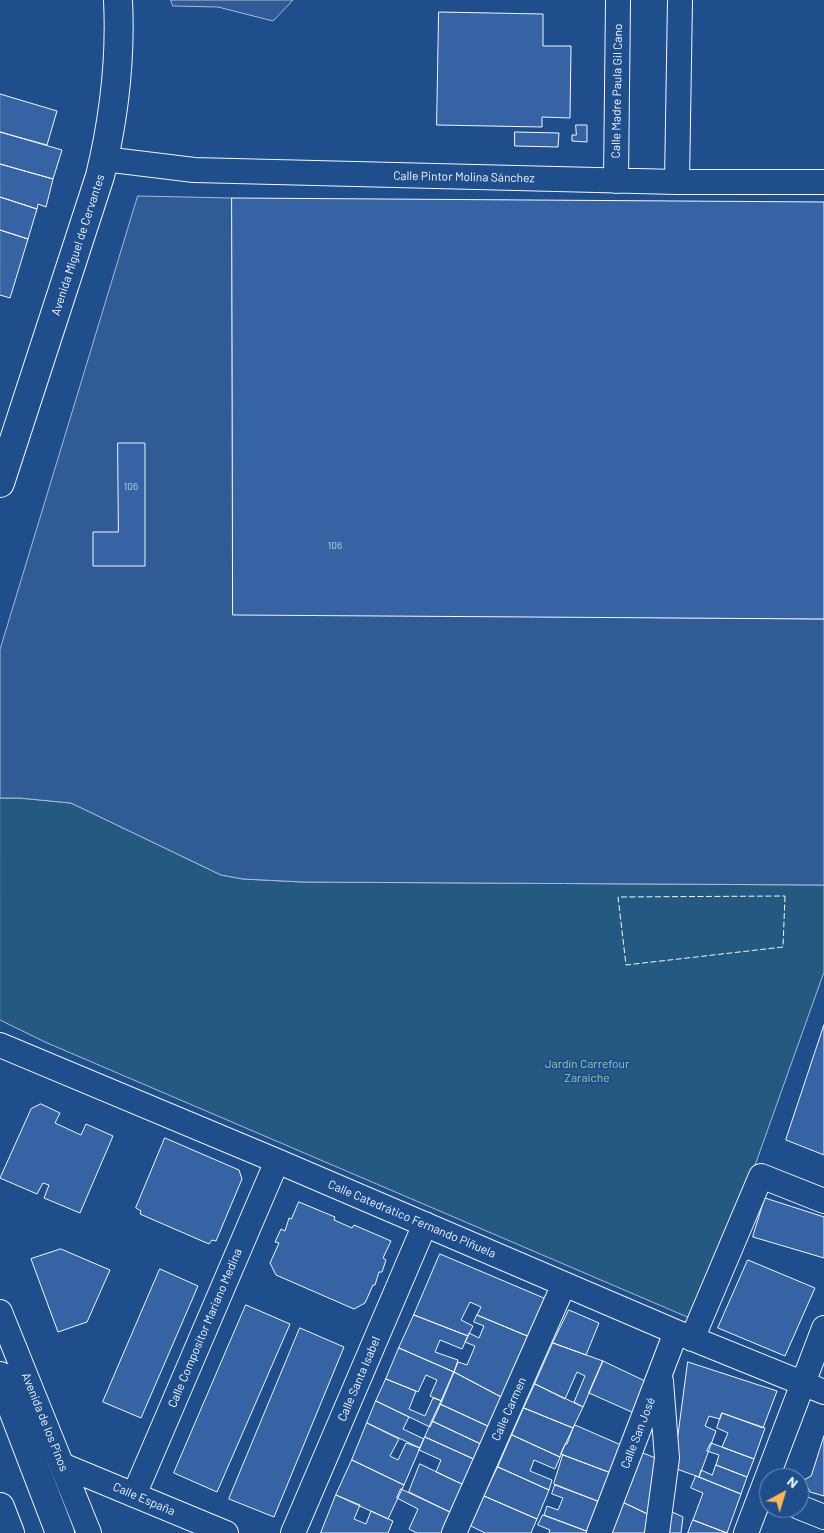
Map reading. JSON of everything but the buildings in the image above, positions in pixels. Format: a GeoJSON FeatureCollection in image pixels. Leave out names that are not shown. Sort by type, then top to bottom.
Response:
{"type":"FeatureCollection","features":[{"type":"Feature","properties":{"kind":"main road","name":"Avenida Miguel de Cervantes"},"geometry":{"type":"LineString","coordinates":[[0,483],[95,195],[104,159],[113,117],[118,74],[118,0]]}},
{"type":"Feature","properties":{"kind":"main road","name":"Avenida de los Pinos"},"geometry":{"type":"LineString","coordinates":[[0,1376],[60,1533]]}},
{"type":"Feature","properties":{"kind":"main road"},"geometry":{"type":"LineString","coordinates":[[0,1507],[10,1533]]}},
{"type":"Feature","properties":{"kind":"street","name":"Calle Madre Paula Gil Cano"},"geometry":{"type":"LineString","coordinates":[[616,181],[618,0]]}},
{"type":"Feature","properties":{"kind":"street"},"geometry":{"type":"LineString","coordinates":[[677,182],[680,0]]}},
{"type":"Feature","properties":{"kind":"street","name":"Calle Pintor Molina Sánchez"},"geometry":{"type":"LineString","coordinates":[[104,159],[194,170],[616,181],[824,182]]}},
{"type":"Feature","properties":{"kind":"street","name":"Calle Catedrático Fernando Piñuela"},"geometry":{"type":"LineString","coordinates":[[0,1045],[813,1388]]}},
{"type":"Feature","properties":{"kind":"street","name":"Calle Compositor Mariano Medina"},"geometry":{"type":"LineString","coordinates":[[134,1495],[277,1161]]}},
{"type":"Feature","properties":{"kind":"street","name":"Calle San José"},"geometry":{"type":"LineString","coordinates":[[598,1533],[660,1375],[684,1335],[761,1176],[824,1201]]}},
{"type":"Feature","properties":{"kind":"street","name":"Calle Santa Isabel"},"geometry":{"type":"LineString","coordinates":[[293,1533],[425,1224]]}},
{"type":"Feature","properties":{"kind":"street","name":"Calle Carmen"},"geometry":{"type":"LineString","coordinates":[[454,1533],[564,1284]]}},
{"type":"Feature","properties":{"kind":"street","name":"Avenida de los Pinos"},"geometry":{"type":"LineString","coordinates":[[0,1312],[88,1533]]}},
{"type":"Feature","properties":{"kind":"street"},"geometry":{"type":"LineString","coordinates":[[777,1468],[813,1388],[824,1328]]}},
{"type":"Feature","properties":{"kind":"street"},"geometry":{"type":"LineString","coordinates":[[657,1533],[667,1458],[660,1375]]}},
{"type":"Feature","properties":{"kind":"street","name":"Calle España"},"geometry":{"type":"LineString","coordinates":[[62,1465],[226,1533]]}},
{"type":"Feature","properties":{"kind":"street"},"geometry":{"type":"LineString","coordinates":[[746,1533],[759,1506]]}},
{"type":"Feature","properties":{"kind":"street"},"geometry":{"type":"LineString","coordinates":[[809,1511],[824,1517]]}},
{"type":"Feature","properties":{"kind":"green space","name":"Jardín Carrefour Zaraiche"},"geometry":{"type":"Polygon","coordinates":[[[0,798],[71,803],[221,875],[243,879],[303,882],[824,885],[824,972],[699,1322],[45,1042],[0,1020],[0,798]]]}},
{"type":"Feature","properties":{"kind":"shaded area"},"geometry":{"type":"Polygon","coordinates":[[[171,0],[293,0],[273,21],[218,7],[173,6],[171,0]]]}},
{"type":"Feature","properties":{"kind":"shaded area"},"geometry":{"type":"Polygon","coordinates":[[[138,196],[232,198],[233,614],[824,619],[824,885],[303,882],[243,879],[221,875],[71,803],[0,798],[0,650],[138,196]]]}},
{"type":"Feature","properties":{"kind":"fence"},"geometry":{"type":"LineString","coordinates":[[785,896],[783,947],[626,965],[618,897],[785,896]]}}]}
